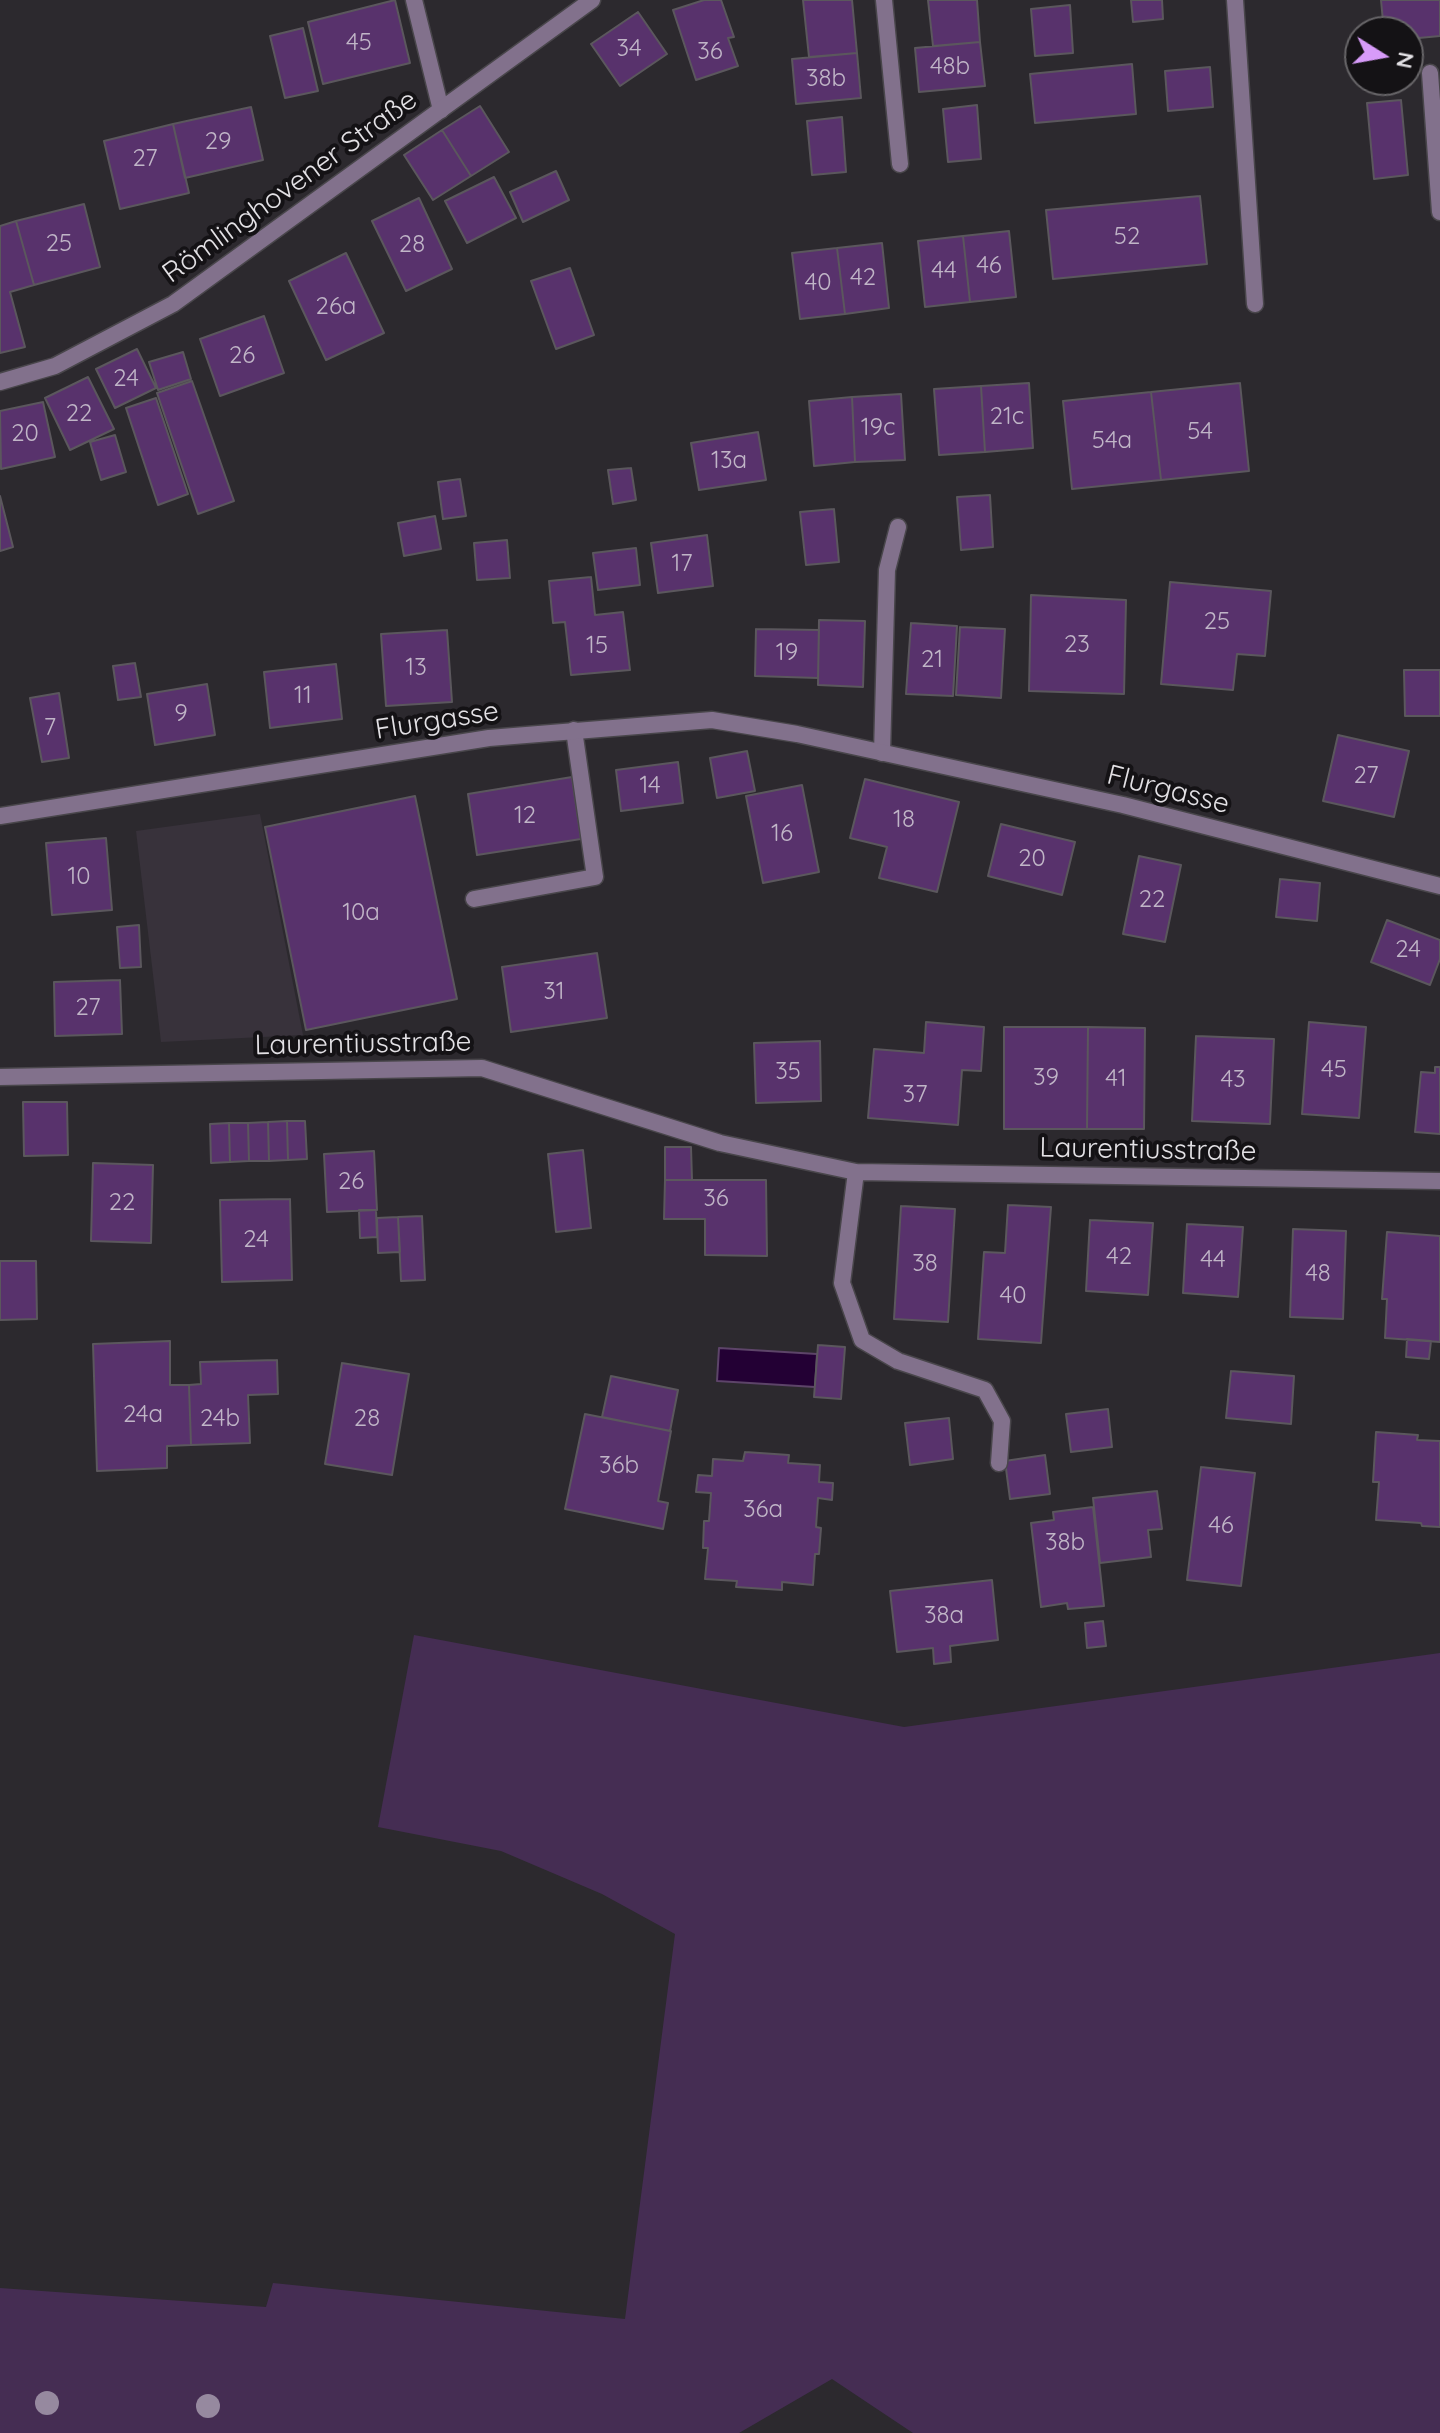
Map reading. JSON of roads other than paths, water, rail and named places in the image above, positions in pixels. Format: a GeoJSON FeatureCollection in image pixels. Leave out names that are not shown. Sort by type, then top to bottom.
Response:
{"type":"FeatureCollection","features":[{"type":"Feature","properties":{"kind":"street"},"geometry":{"type":"LineString","coordinates":[[414,0],[441,110]]}},
{"type":"Feature","properties":{"kind":"street","name":"Römlinghovener Straße"},"geometry":{"type":"LineString","coordinates":[[0,382],[55,366],[173,304],[592,0]]}},
{"type":"Feature","properties":{"kind":"street"},"geometry":{"type":"LineString","coordinates":[[884,0],[900,164]]}},
{"type":"Feature","properties":{"kind":"street"},"geometry":{"type":"LineString","coordinates":[[1235,0],[1255,304]]}},
{"type":"Feature","properties":{"kind":"street"},"geometry":{"type":"LineString","coordinates":[[1430,73],[1440,212]]}},
{"type":"Feature","properties":{"kind":"street"},"geometry":{"type":"LineString","coordinates":[[882,753],[887,570],[898,527]]}},
{"type":"Feature","properties":{"kind":"street","name":"Flurgasse"},"geometry":{"type":"LineString","coordinates":[[0,816],[489,738],[712,720],[797,734],[1123,805],[1440,886]]}},
{"type":"Feature","properties":{"kind":"street"},"geometry":{"type":"LineString","coordinates":[[474,899],[595,877],[574,730]]}},
{"type":"Feature","properties":{"kind":"street","name":"Laurentiusstraße"},"geometry":{"type":"LineString","coordinates":[[0,1077],[482,1068],[720,1143],[856,1172],[1440,1181]]}},
{"type":"Feature","properties":{"kind":"street"},"geometry":{"type":"LineString","coordinates":[[856,1172],[842,1283],[862,1340],[898,1361],[985,1390],[1002,1421],[999,1463]]}}]}
